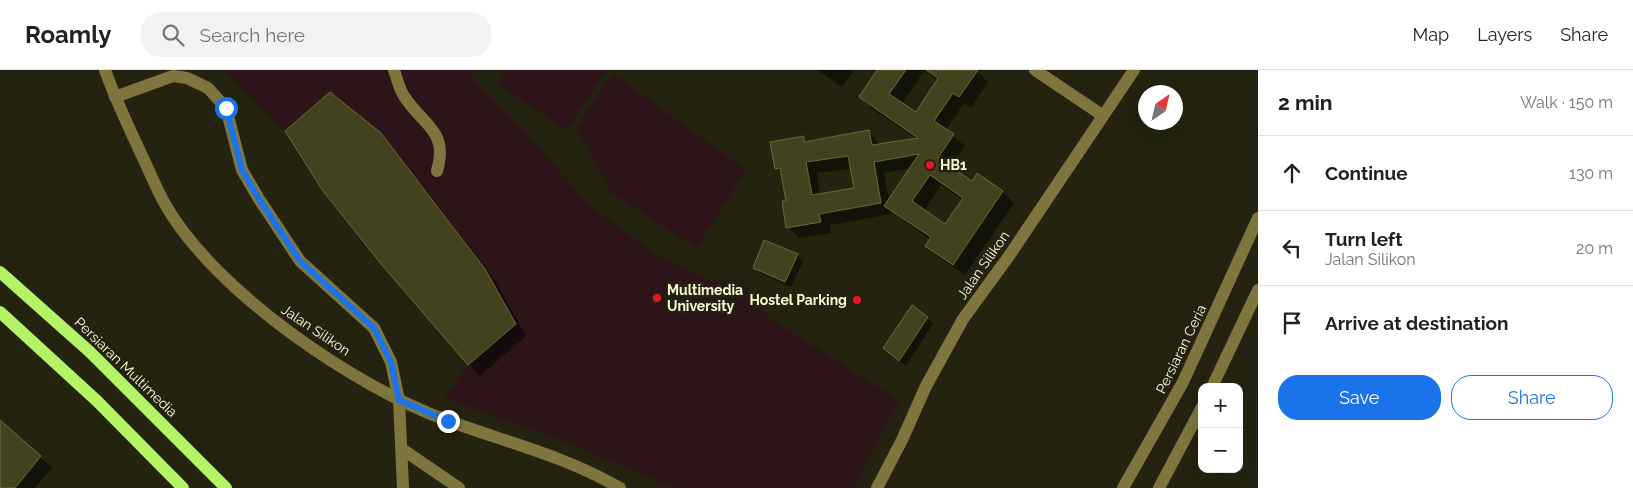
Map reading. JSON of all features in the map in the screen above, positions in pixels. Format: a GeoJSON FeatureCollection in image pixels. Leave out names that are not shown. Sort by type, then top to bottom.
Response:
{"type":"FeatureCollection","features":[{"type":"Feature","properties":{"kind":"main road","name":"Persiaran Multimedia"},"geometry":{"type":"LineString","coordinates":[[0,272],[90,352],[226,488]]}},
{"type":"Feature","properties":{"kind":"main road"},"geometry":{"type":"LineString","coordinates":[[0,312],[97,401],[183,488]]}},
{"type":"Feature","properties":{"kind":"street","name":"Jalan Silikon"},"geometry":{"type":"LineString","coordinates":[[105,70],[165,205],[198,248],[233,285],[274,320],[316,351],[399,400],[448,421],[492,434],[563,461],[601,477],[620,488]]}},
{"type":"Feature","properties":{"kind":"street"},"geometry":{"type":"LineString","coordinates":[[394,70],[403,95],[440,139],[441,156],[437,171]]}},
{"type":"Feature","properties":{"kind":"street"},"geometry":{"type":"LineString","coordinates":[[1034,70],[1102,115]]}},
{"type":"Feature","properties":{"kind":"street","name":"Jalan Silikon"},"geometry":{"type":"LineString","coordinates":[[877,488],[902,440],[926,386],[963,319],[1009,256],[1134,70]]}},
{"type":"Feature","properties":{"kind":"street"},"geometry":{"type":"LineString","coordinates":[[115,96],[173,76],[187,78],[208,88],[226,108],[242,170],[259,199],[300,261],[374,328],[391,362],[399,400],[404,488]]}},
{"type":"Feature","properties":{"kind":"street","name":"Persiaran Ceria"},"geometry":{"type":"LineString","coordinates":[[1123,488],[1183,382],[1258,218]]}},
{"type":"Feature","properties":{"kind":"street"},"geometry":{"type":"LineString","coordinates":[[1214,383],[1258,290]]}},
{"type":"Feature","properties":{"kind":"street"},"geometry":{"type":"LineString","coordinates":[[1161,486],[1198,415]]}},
{"type":"Feature","properties":{"kind":"street"},"geometry":{"type":"LineString","coordinates":[[402,449],[459,488]]}},
{"type":"Feature","properties":{"kind":"shaded area"},"geometry":{"type":"Polygon","coordinates":[[[225,70],[474,70],[469,77],[525,132],[588,204],[653,253],[707,280],[742,281],[770,319],[899,400],[853,488],[675,488],[554,437],[445,398],[468,365],[516,324],[381,133],[330,92],[285,131],[225,70]]]}},
{"type":"Feature","properties":{"kind":"shaded area"},"geometry":{"type":"Polygon","coordinates":[[[507,70],[607,70],[566,130],[498,84],[507,70]]]}},
{"type":"Feature","properties":{"kind":"shaded area"},"geometry":{"type":"Polygon","coordinates":[[[613,74],[746,170],[696,248],[612,193],[576,128],[613,74]]]}},
{"type":"Feature","properties":{"kind":"building","name":"HB1"},"geometry":{"type":"Polygon","coordinates":[[[877,70],[906,70],[889,94],[916,112],[938,78],[926,70],[978,70],[959,97],[953,93],[934,121],[954,134],[938,158],[972,181],[977,173],[1003,191],[953,265],[925,246],[931,237],[884,206],[919,154],[874,162],[881,203],[819,214],[821,222],[786,228],[782,201],[786,201],[780,168],[775,169],[770,142],[804,136],[804,142],[869,130],[872,145],[918,138],[859,97],[877,70]],[[848,156],[806,162],[812,195],[854,188],[848,156]],[[930,175],[912,201],[945,224],[963,198],[930,175]]]}},
{"type":"Feature","properties":{"kind":"building"},"geometry":{"type":"Polygon","coordinates":[[[330,92],[381,133],[485,269],[516,324],[468,365],[382,265],[323,191],[285,131],[330,92]]]}},
{"type":"Feature","properties":{"kind":"building"},"geometry":{"type":"Polygon","coordinates":[[[764,240],[798,254],[785,282],[753,268],[764,240]]]}},
{"type":"Feature","properties":{"kind":"building"},"geometry":{"type":"Polygon","coordinates":[[[912,305],[928,317],[899,361],[883,348],[912,305]]]}},
{"type":"Feature","properties":{"kind":"building"},"geometry":{"type":"Polygon","coordinates":[[[0,420],[41,456],[15,488],[0,488],[0,420]]]}},
{"type":"Feature","properties":{"kind":"place","name":"HB1"},"geometry":{"type":"Point","coordinates":[930,165]}},
{"type":"Feature","properties":{"kind":"place","name":"Multimedia University"},"geometry":{"type":"Point","coordinates":[657,298]}},
{"type":"Feature","properties":{"kind":"place","name":"Hostel Parking"},"geometry":{"type":"Point","coordinates":[857,300]}},
{"type":"Feature","properties":{"kind":"route"},"geometry":{"type":"LineString","coordinates":[[226,108],[242,170],[300,261],[374,328],[391,362],[399,400],[448,421]]}}]}
